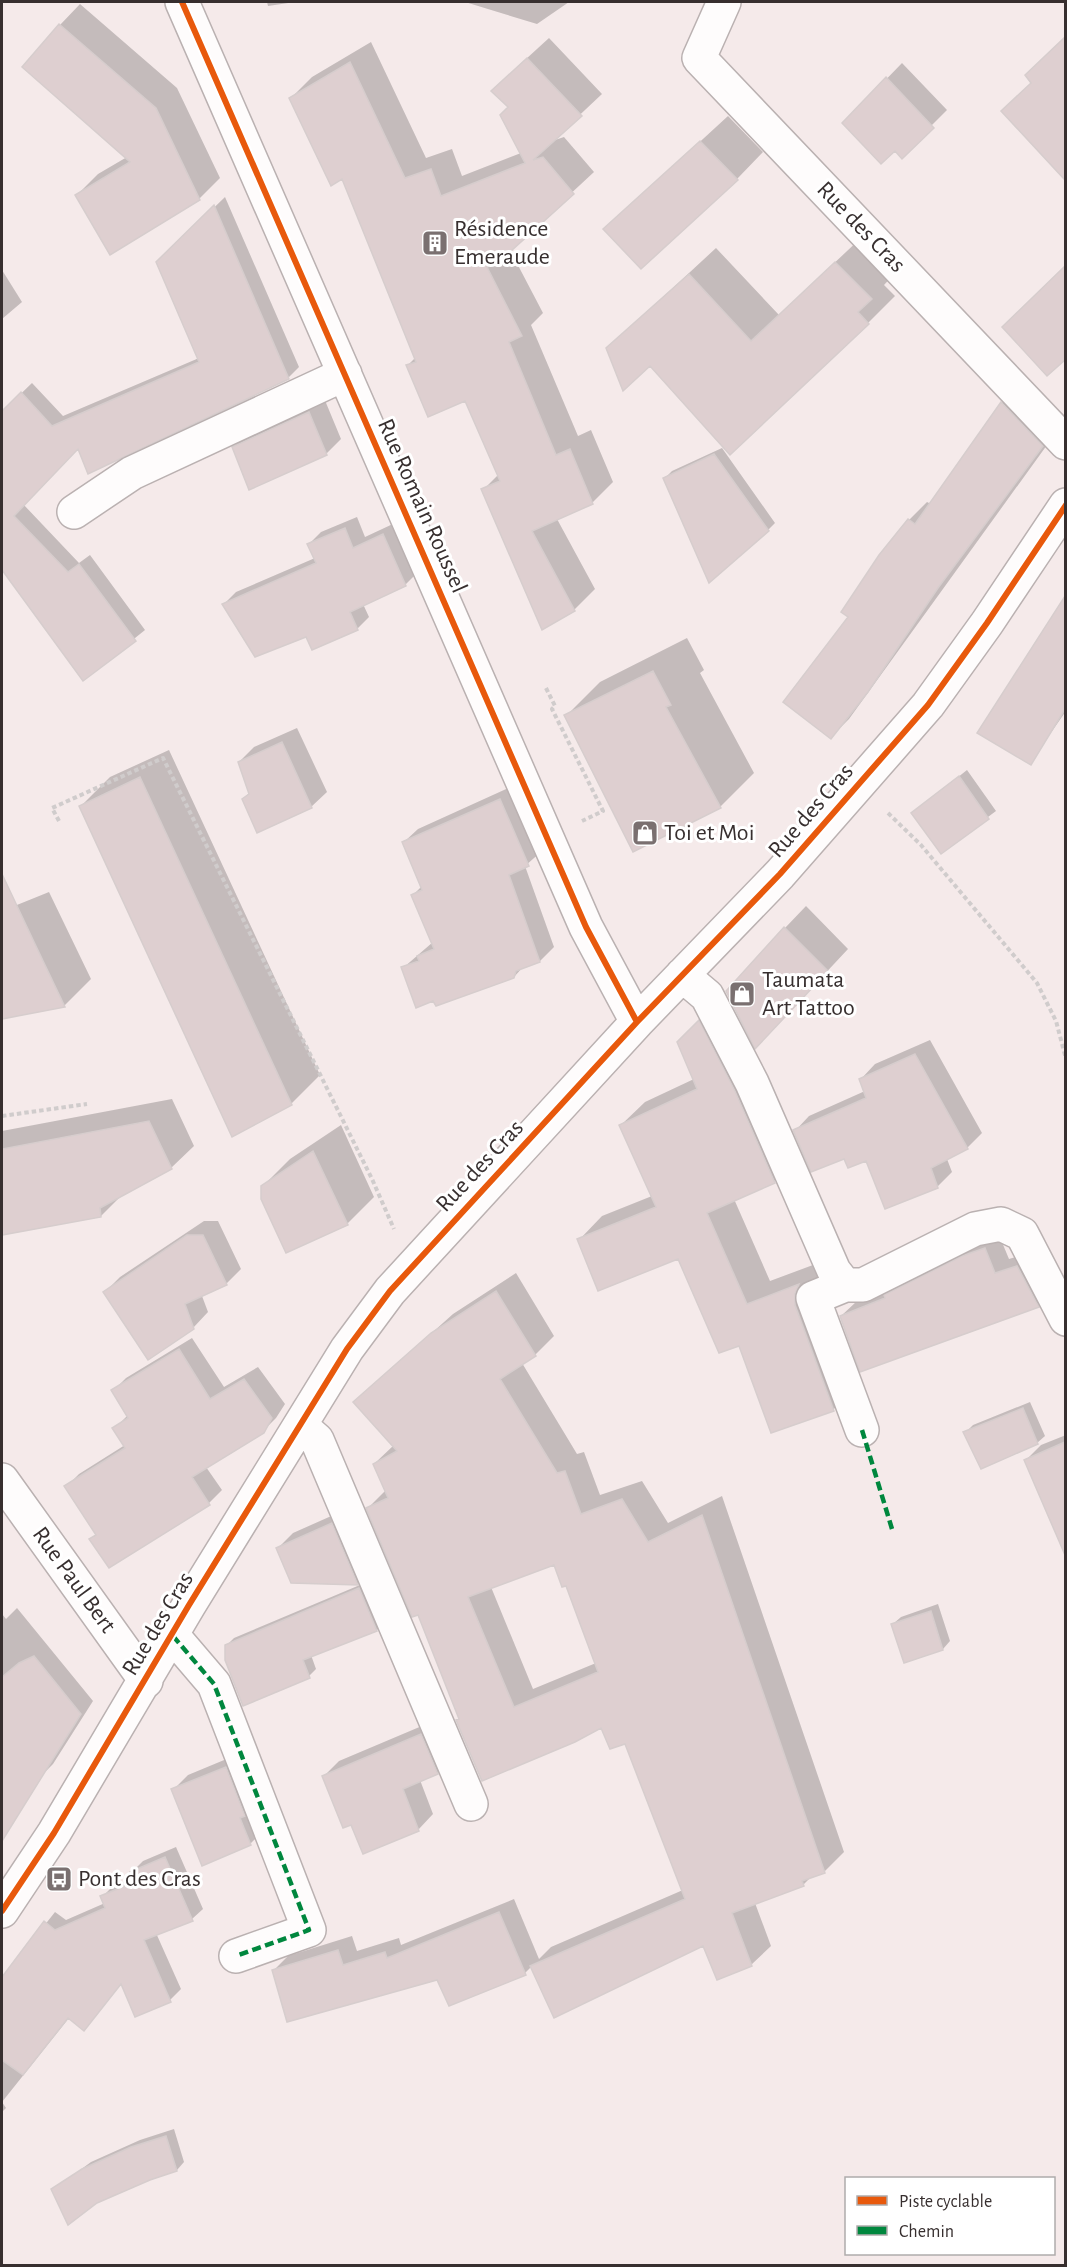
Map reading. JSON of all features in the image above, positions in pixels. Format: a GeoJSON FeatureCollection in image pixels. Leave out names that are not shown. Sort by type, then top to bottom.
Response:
{"type":"FeatureCollection","features":[{"type":"Feature","properties":{"kind":"street","name":"Rue Romain Roussel"},"geometry":{"type":"LineString","coordinates":[[182,2],[586,927],[637,1022]]}},
{"type":"Feature","properties":{"kind":"street","name":"Rue des Cras"},"geometry":{"type":"LineString","coordinates":[[724,2],[699,58],[1065,443]]}},
{"type":"Feature","properties":{"kind":"street"},"geometry":{"type":"LineString","coordinates":[[74,512],[132,474],[345,374]]}},
{"type":"Feature","properties":{"kind":"street","name":"Rue des Cras"},"geometry":{"type":"LineString","coordinates":[[2,1911],[54,1833],[347,1349],[390,1291],[637,1022],[780,874],[927,705],[987,623],[1065,505]]}},
{"type":"Feature","properties":{"kind":"street"},"geometry":{"type":"LineString","coordinates":[[682,975],[707,996],[752,1083],[834,1270],[844,1286]]}},
{"type":"Feature","properties":{"kind":"street"},"geometry":{"type":"LineString","coordinates":[[862,1430],[813,1298],[844,1286],[863,1285],[975,1229],[1001,1224],[1022,1234],[1065,1319]]}},
{"type":"Feature","properties":{"kind":"street"},"geometry":{"type":"LineString","coordinates":[[301,1426],[317,1440],[471,1804]]}},
{"type":"Feature","properties":{"kind":"street","name":"Rue Paul Bert"},"geometry":{"type":"LineString","coordinates":[[2,1480],[146,1681]]}},
{"type":"Feature","properties":{"kind":"street","name":"Rue des Cras"},"geometry":{"type":"LineString","coordinates":[[173,1636],[214,1684],[309,1930],[236,1956]]}},
{"type":"Feature","properties":{"kind":"path"},"geometry":{"type":"LineString","coordinates":[[546,688],[555,706],[552,709],[603,811],[589,817]]}},
{"type":"Feature","properties":{"kind":"path"},"geometry":{"type":"LineString","coordinates":[[59,821],[52,808],[163,758],[385,1209]]}},
{"type":"Feature","properties":{"kind":"path"},"geometry":{"type":"LineString","coordinates":[[879,805],[921,845],[1037,983],[1056,1021],[1065,1059]]}},
{"type":"Feature","properties":{"kind":"path"},"geometry":{"type":"LineString","coordinates":[[2,1116],[87,1104]]}},
{"type":"Feature","properties":{"kind":"building"},"geometry":{"type":"Polygon","coordinates":[[[59,24],[156,108],[200,200],[110,255],[75,195],[130,162],[22,67],[59,24]]]}},
{"type":"Feature","properties":{"kind":"building"},"geometry":{"type":"Polygon","coordinates":[[[1065,37],[1065,180],[1001,111],[1031,83],[1025,75],[1065,37]]]}},
{"type":"Feature","properties":{"kind":"building"},"geometry":{"type":"Polygon","coordinates":[[[527,58],[582,116],[533,160],[543,157],[574,194],[499,262],[487,267],[522,336],[509,342],[556,455],[570,449],[593,504],[532,531],[575,611],[542,630],[481,489],[500,481],[465,401],[428,417],[406,365],[416,362],[342,179],[331,186],[289,98],[350,62],[405,178],[431,169],[441,196],[525,163],[500,115],[508,107],[491,91],[527,58]]]}},
{"type":"Feature","properties":{"kind":"building"},"geometry":{"type":"Polygon","coordinates":[[[886,77],[934,128],[902,159],[895,151],[881,164],[842,123],[886,77]]]}},
{"type":"Feature","properties":{"kind":"building"},"geometry":{"type":"Polygon","coordinates":[[[700,141],[738,180],[641,269],[603,229],[700,141]]]}},
{"type":"Feature","properties":{"kind":"building"},"geometry":{"type":"Polygon","coordinates":[[[214,205],[289,379],[88,474],[78,449],[14,516],[68,572],[79,564],[136,641],[83,681],[2,570],[2,411],[21,392],[52,426],[199,362],[156,262],[214,205]]]}},
{"type":"Feature","properties":{"kind":"building"},"geometry":{"type":"Polygon","coordinates":[[[835,262],[872,299],[858,312],[869,324],[730,455],[650,366],[623,391],[606,348],[689,274],[751,341],[835,262]]]}},
{"type":"Feature","properties":{"kind":"building"},"geometry":{"type":"Polygon","coordinates":[[[1065,266],[1065,360],[1047,376],[1002,327],[1065,266]]]}},
{"type":"Feature","properties":{"kind":"building"},"geometry":{"type":"Polygon","coordinates":[[[1001,402],[1043,446],[938,588],[868,692],[831,739],[783,702],[848,617],[841,612],[879,555],[908,519],[915,524],[1001,402]]]}},
{"type":"Feature","properties":{"kind":"building"},"geometry":{"type":"Polygon","coordinates":[[[309,412],[327,455],[249,490],[232,447],[309,412]]]}},
{"type":"Feature","properties":{"kind":"building"},"geometry":{"type":"Polygon","coordinates":[[[714,454],[769,531],[709,583],[663,478],[714,454]]]}},
{"type":"Feature","properties":{"kind":"building"},"geometry":{"type":"Polygon","coordinates":[[[345,528],[353,548],[383,534],[406,586],[350,612],[358,630],[312,650],[306,637],[255,657],[222,604],[316,563],[307,544],[345,528]]]}},
{"type":"Feature","properties":{"kind":"building"},"geometry":{"type":"Polygon","coordinates":[[[1065,596],[1065,709],[1031,765],[977,733],[1065,596]]]}},
{"type":"Feature","properties":{"kind":"building"},"geometry":{"type":"Polygon","coordinates":[[[653,671],[671,705],[666,707],[721,808],[633,852],[564,715],[653,671]]]}},
{"type":"Feature","properties":{"kind":"building"},"geometry":{"type":"Polygon","coordinates":[[[282,742],[312,808],[257,833],[242,799],[249,794],[238,762],[282,742]]]}},
{"type":"Feature","properties":{"kind":"building"},"geometry":{"type":"Polygon","coordinates":[[[959,776],[989,819],[941,854],[911,813],[959,776]]]}},
{"type":"Feature","properties":{"kind":"building"},"geometry":{"type":"Polygon","coordinates":[[[140,777],[292,1105],[232,1137],[79,806],[140,777]]]}},
{"type":"Feature","properties":{"kind":"building"},"geometry":{"type":"Polygon","coordinates":[[[500,799],[529,866],[509,875],[540,962],[516,971],[514,978],[436,1006],[433,1001],[416,1008],[401,967],[419,961],[417,956],[434,949],[411,895],[422,890],[402,842],[500,799]]]}},
{"type":"Feature","properties":{"kind":"building"},"geometry":{"type":"Polygon","coordinates":[[[2,874],[35,944],[65,1007],[2,1019],[2,874]]]}},
{"type":"Feature","properties":{"kind":"building"},"geometry":{"type":"Polygon","coordinates":[[[784,927],[828,971],[755,1049],[726,991],[784,927]]]}},
{"type":"Feature","properties":{"kind":"building"},"geometry":{"type":"Polygon","coordinates":[[[699,1020],[735,1091],[775,1183],[707,1213],[747,1304],[799,1284],[795,1294],[795,1305],[834,1411],[771,1433],[739,1346],[719,1353],[678,1259],[598,1291],[577,1239],[656,1207],[619,1125],[697,1089],[677,1042],[699,1020]]]}},
{"type":"Feature","properties":{"kind":"building"},"geometry":{"type":"Polygon","coordinates":[[[915,1054],[968,1149],[931,1168],[938,1188],[885,1209],[866,1161],[848,1168],[844,1159],[811,1172],[793,1130],[866,1098],[859,1079],[915,1054]]]}},
{"type":"Feature","properties":{"kind":"building"},"geometry":{"type":"Polygon","coordinates":[[[149,1121],[172,1169],[100,1208],[101,1217],[2,1235],[2,1149],[149,1121]]]}},
{"type":"Feature","properties":{"kind":"building"},"geometry":{"type":"Polygon","coordinates":[[[313,1151],[348,1225],[286,1253],[261,1199],[261,1186],[313,1151]]]}},
{"type":"Feature","properties":{"kind":"building"},"geometry":{"type":"Polygon","coordinates":[[[187,1235],[203,1235],[227,1285],[185,1304],[194,1329],[148,1360],[103,1292],[187,1235]]]}},
{"type":"Feature","properties":{"kind":"building"},"geometry":{"type":"Polygon","coordinates":[[[985,1248],[995,1273],[1017,1266],[1039,1307],[860,1372],[840,1316],[885,1298],[884,1295],[962,1256],[985,1248]]]}},
{"type":"Feature","properties":{"kind":"building"},"geometry":{"type":"Polygon","coordinates":[[[496,1291],[536,1356],[500,1379],[557,1473],[565,1471],[581,1514],[622,1499],[648,1542],[702,1515],[825,1873],[802,1881],[804,1886],[732,1913],[752,1966],[717,1980],[703,1946],[554,2018],[530,1966],[685,1899],[625,1744],[610,1749],[601,1728],[575,1742],[482,1781],[456,1720],[459,1719],[418,1615],[412,1617],[366,1508],[388,1498],[373,1464],[397,1451],[353,1402],[431,1333],[496,1291]],[[554,1565],[468,1597],[514,1707],[598,1672],[566,1586],[562,1587],[554,1565]]]}},
{"type":"Feature","properties":{"kind":"building"},"geometry":{"type":"Polygon","coordinates":[[[179,1349],[210,1399],[244,1379],[272,1418],[264,1433],[192,1477],[210,1505],[109,1568],[89,1539],[96,1535],[64,1486],[125,1448],[112,1428],[128,1418],[111,1390],[179,1349]]]}},
{"type":"Feature","properties":{"kind":"building"},"geometry":{"type":"Polygon","coordinates":[[[1023,1408],[1038,1444],[981,1469],[963,1432],[1023,1408]]]}},
{"type":"Feature","properties":{"kind":"building"},"geometry":{"type":"Polygon","coordinates":[[[1065,1442],[1065,1555],[1024,1460],[1065,1442]]]}},
{"type":"Feature","properties":{"kind":"building"},"geometry":{"type":"Polygon","coordinates":[[[332,1523],[358,1585],[291,1583],[276,1548],[332,1523]]]}},
{"type":"Feature","properties":{"kind":"building"},"geometry":{"type":"Polygon","coordinates":[[[359,1588],[377,1631],[303,1660],[310,1678],[243,1706],[225,1660],[225,1645],[359,1588]]]}},
{"type":"Feature","properties":{"kind":"building"},"geometry":{"type":"Polygon","coordinates":[[[931,1611],[943,1650],[904,1663],[891,1624],[931,1611]]]}},
{"type":"Feature","properties":{"kind":"building"},"geometry":{"type":"Polygon","coordinates":[[[34,1656],[81,1714],[2,1841],[2,1677],[19,1663],[34,1656]]]}},
{"type":"Feature","properties":{"kind":"building"},"geometry":{"type":"Polygon","coordinates":[[[421,1734],[438,1774],[403,1789],[419,1831],[363,1854],[351,1825],[343,1828],[322,1776],[421,1734]]]}},
{"type":"Feature","properties":{"kind":"building"},"geometry":{"type":"Polygon","coordinates":[[[226,1767],[245,1816],[240,1818],[251,1845],[202,1866],[171,1789],[226,1767]]]}},
{"type":"Feature","properties":{"kind":"building"},"geometry":{"type":"Polygon","coordinates":[[[165,1857],[193,1921],[144,1940],[171,2002],[135,2017],[121,1984],[84,2031],[68,2018],[23,2075],[2,2060],[2,1977],[44,1921],[55,1930],[105,1908],[100,1896],[135,1882],[130,1872],[165,1857]]]}},
{"type":"Feature","properties":{"kind":"building"},"geometry":{"type":"Polygon","coordinates":[[[499,1912],[526,1975],[449,2006],[437,1980],[287,2022],[272,1970],[338,1950],[343,1965],[385,1952],[387,1958],[499,1912]]]}},
{"type":"Feature","properties":{"kind":"building"},"geometry":{"type":"Polygon","coordinates":[[[166,2136],[177,2171],[97,2203],[68,2225],[51,2189],[82,2169],[131,2147],[166,2136]]]}},
{"type":"Feature","properties":{"kind":"marked path"},"geometry":{"type":"LineString","coordinates":[[862,1430],[892,1529]]}},
{"type":"Feature","properties":{"kind":"marked path"},"geometry":{"type":"LineString","coordinates":[[173,1636],[214,1684],[309,1930],[236,1956]]}},
{"type":"Feature","properties":{"kind":"cycle path"},"geometry":{"type":"LineString","coordinates":[[182,2],[586,927],[637,1022]]}},
{"type":"Feature","properties":{"kind":"cycle path"},"geometry":{"type":"LineString","coordinates":[[2,1911],[54,1833],[189,1605],[347,1349],[390,1291],[637,1022],[780,874],[928,705],[987,623],[1066,505]]}},
{"type":"Feature","properties":{"kind":"place","name":"Résidence Emeraude"},"geometry":{"type":"Point","coordinates":[435,243]}},
{"type":"Feature","properties":{"kind":"place","name":"Toi et Moi"},"geometry":{"type":"Point","coordinates":[645,833]}},
{"type":"Feature","properties":{"kind":"place","name":"Taumata Art Tattoo"},"geometry":{"type":"Point","coordinates":[742,994]}},
{"type":"Feature","properties":{"kind":"place","name":"Pont des Cras"},"geometry":{"type":"Point","coordinates":[59,1879]}}]}
